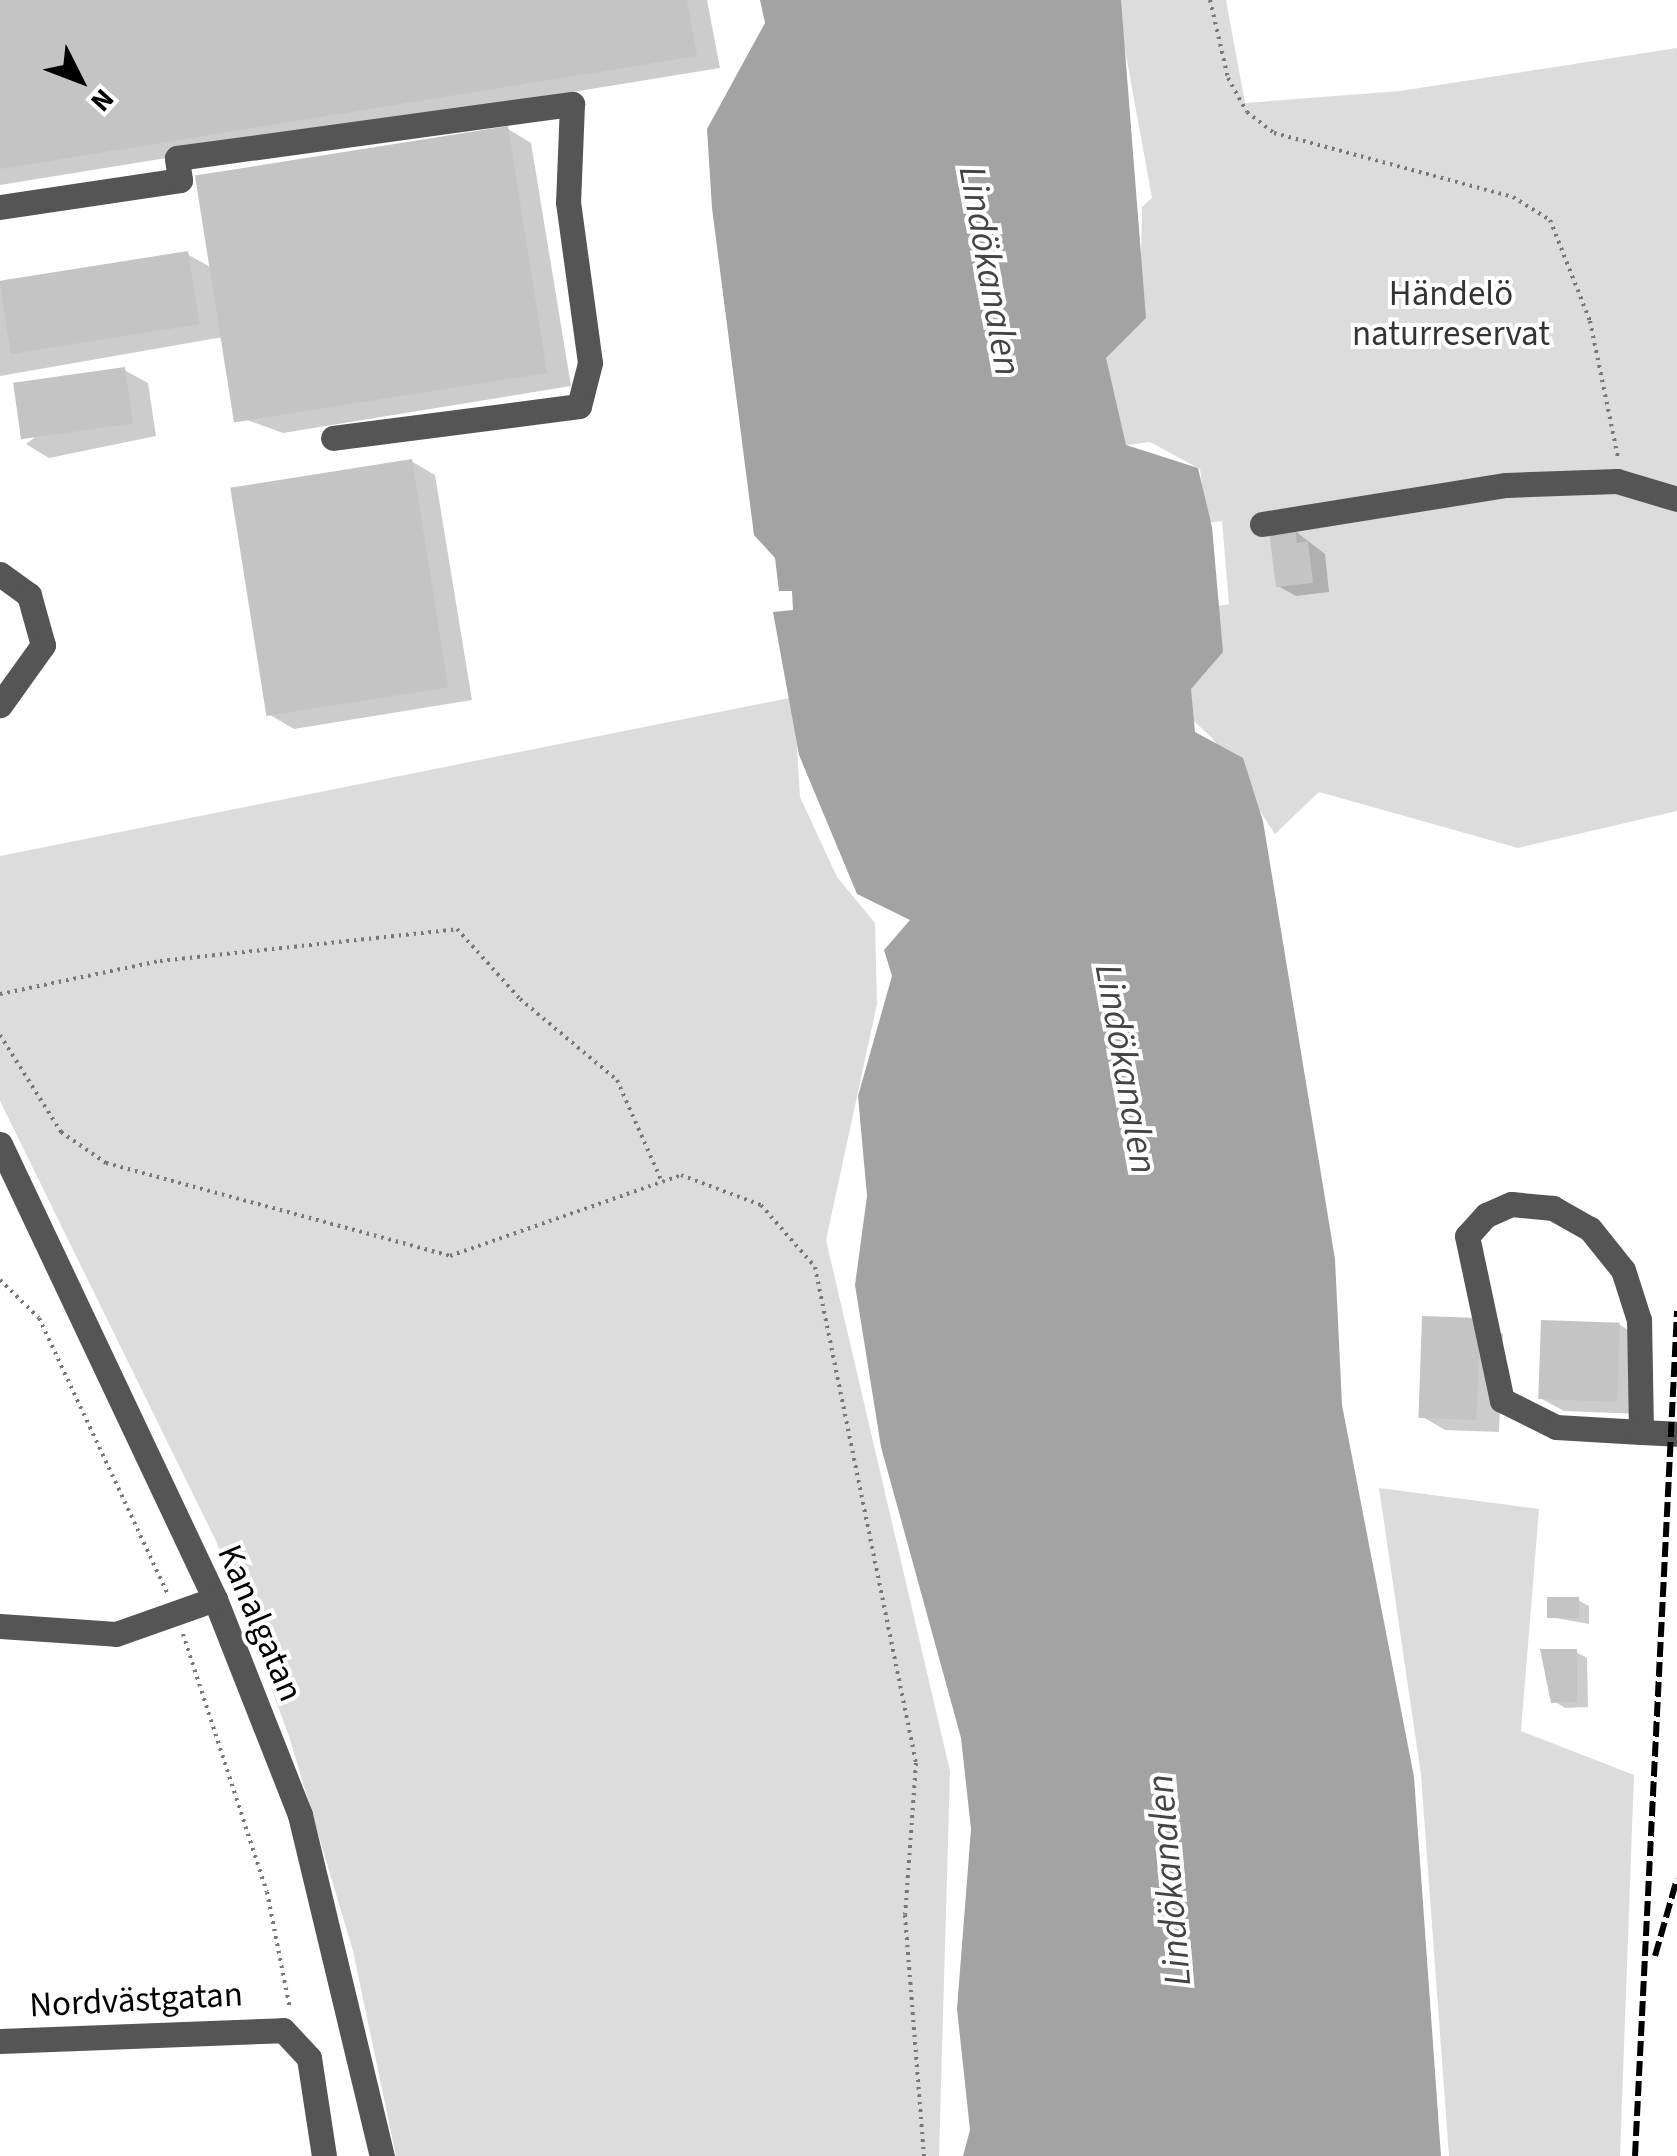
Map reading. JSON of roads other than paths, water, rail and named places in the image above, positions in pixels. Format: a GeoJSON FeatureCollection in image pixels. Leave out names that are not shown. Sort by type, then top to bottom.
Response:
{"type":"FeatureCollection","features":[{"type":"Feature","properties":{"kind":"street"},"geometry":{"type":"LineString","coordinates":[[0,207],[180,180],[177,158],[572,104],[568,202],[590,362],[579,406],[334,438]]}},
{"type":"Feature","properties":{"kind":"street"},"geometry":{"type":"LineString","coordinates":[[1262,524],[1506,485],[1617,482],[1677,499]]}},
{"type":"Feature","properties":{"kind":"street"},"geometry":{"type":"LineString","coordinates":[[0,574],[29,595],[44,646],[0,704]]}},
{"type":"Feature","properties":{"kind":"street","name":"Kanalgatan"},"geometry":{"type":"LineString","coordinates":[[0,1144],[214,1599],[300,1814],[382,2156]]}},
{"type":"Feature","properties":{"kind":"street"},"geometry":{"type":"LineString","coordinates":[[1642,1432],[1639,1320],[1623,1270],[1590,1229],[1553,1208],[1510,1204],[1486,1215],[1467,1236],[1502,1400],[1556,1427],[1642,1432],[1677,1434]]}},
{"type":"Feature","properties":{"kind":"street"},"geometry":{"type":"LineString","coordinates":[[0,1626],[116,1634],[214,1599]]}},
{"type":"Feature","properties":{"kind":"street","name":"Nordvästgatan"},"geometry":{"type":"LineString","coordinates":[[0,2042],[285,2033],[308,2058],[324,2156]]}},
{"type":"Feature","properties":{"kind":"water","name":"Lindökanalen"},"geometry":{"type":"Polygon","coordinates":[[[760,0],[1121,0],[1146,318],[1106,358],[1126,445],[1198,468],[1212,527],[1223,652],[1191,689],[1195,732],[1243,758],[1263,821],[1335,1259],[1342,1405],[1414,1777],[1441,2156],[963,2156],[970,2130],[957,2009],[971,1829],[961,1738],[881,1447],[855,1285],[867,1196],[858,1096],[892,976],[884,950],[910,920],[857,894],[799,755],[773,612],[793,610],[792,591],[779,591],[775,558],[754,535],[712,208],[707,129],[765,23],[760,0]]]}},
{"type":"Feature","properties":{"kind":"railway"},"geometry":{"type":"LineString","coordinates":[[1635,2156],[1677,1311]]}},
{"type":"Feature","properties":{"kind":"railway"},"geometry":{"type":"LineString","coordinates":[[1655,1956],[1677,1879]]}},
{"type":"Feature","properties":{"kind":"park label","name":"Händelö naturreservat"},"geometry":{"type":"Point","coordinates":[1451,314]}}]}
